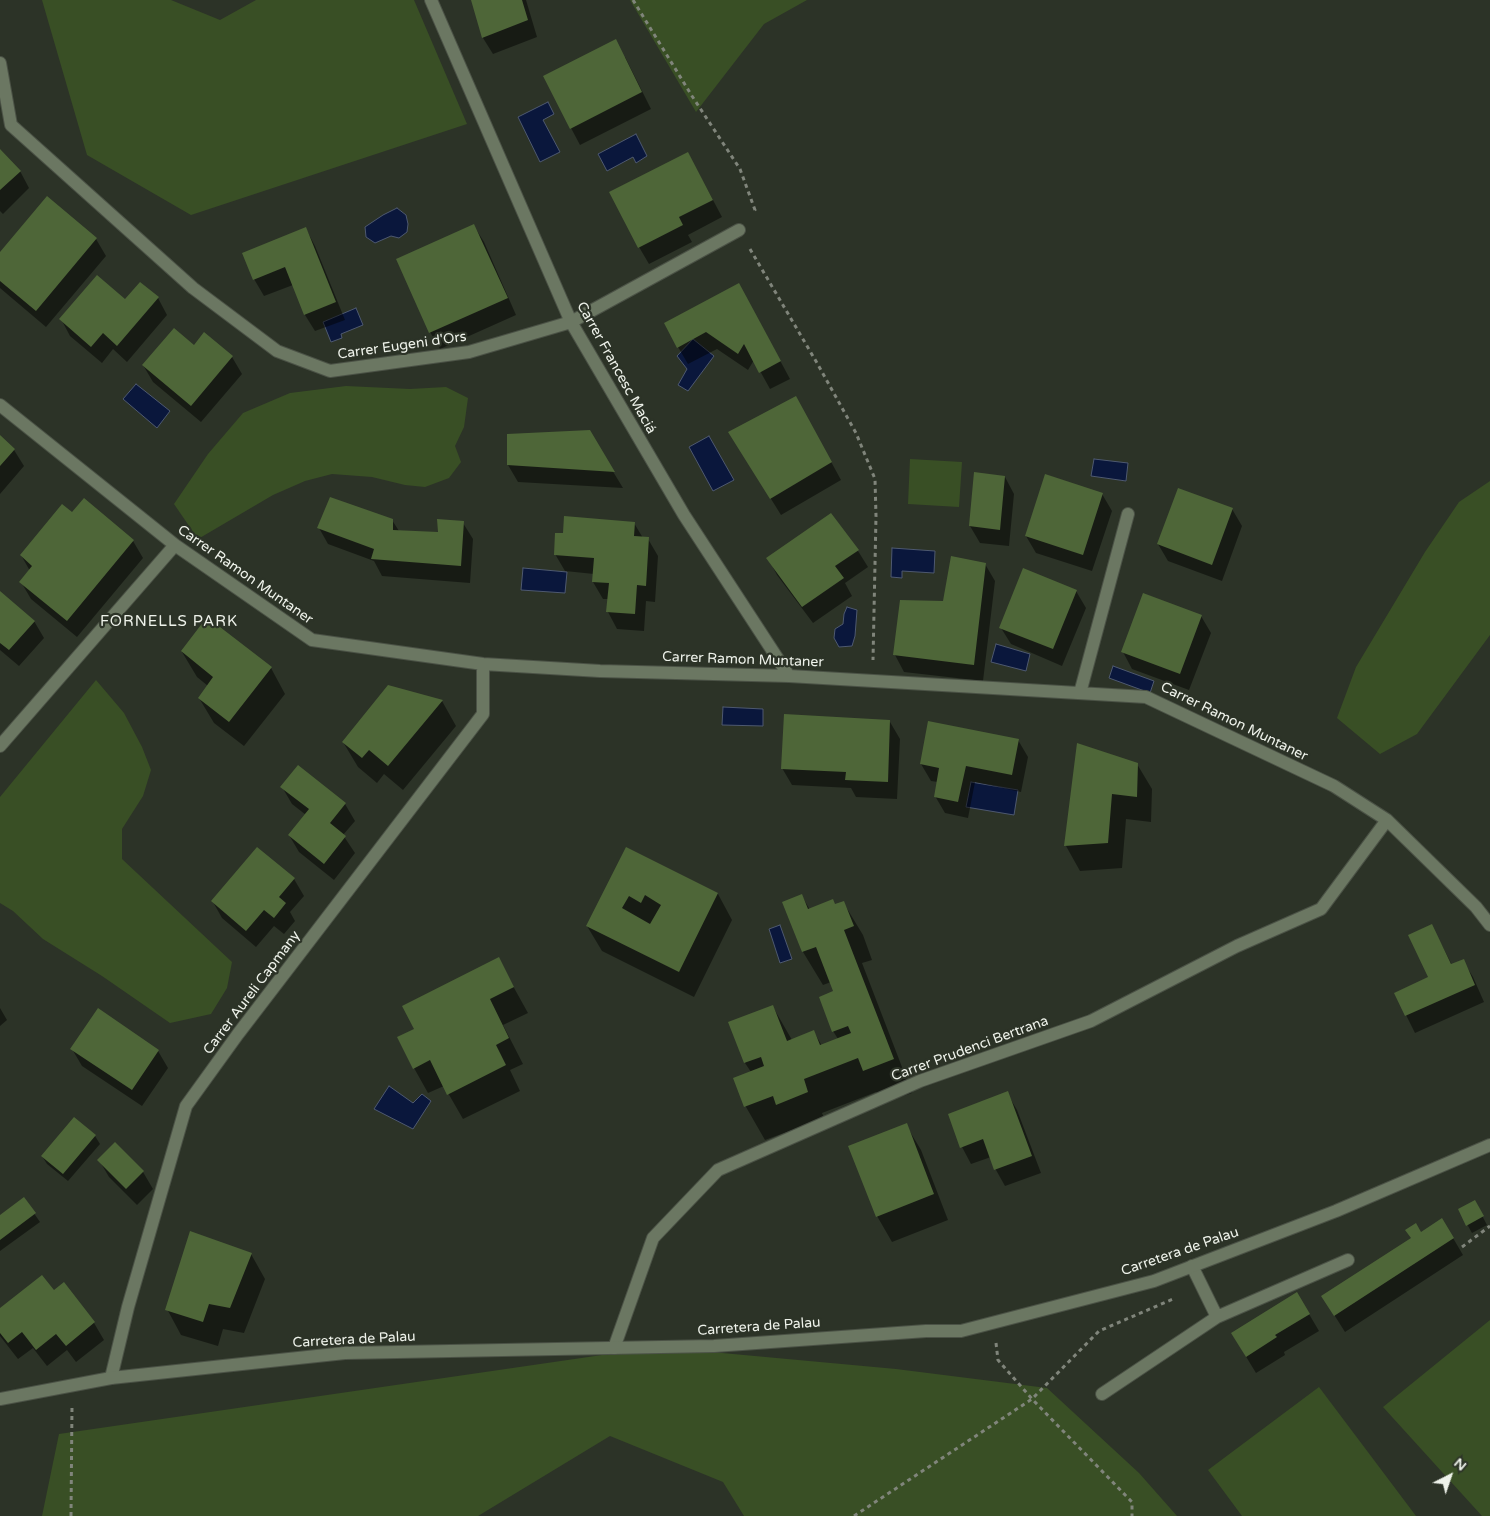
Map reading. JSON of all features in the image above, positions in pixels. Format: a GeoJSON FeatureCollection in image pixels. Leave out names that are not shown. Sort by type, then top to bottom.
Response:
{"type":"FeatureCollection","features":[{"type":"Feature","properties":{"kind":"street","name":"Carrer Francesc Maciá"},"geometry":{"type":"LineString","coordinates":[[431,0],[571,322],[684,515],[789,676]]}},
{"type":"Feature","properties":{"kind":"street","name":"Carrer Eugeni d'Ors"},"geometry":{"type":"LineString","coordinates":[[0,63],[11,125],[192,288],[277,351],[330,371],[469,352],[571,322],[739,230]]}},
{"type":"Feature","properties":{"kind":"street","name":"Carrer Ramon Muntaner"},"geometry":{"type":"LineString","coordinates":[[0,405],[175,545],[312,640],[484,664],[600,671],[789,676],[1146,696],[1334,786],[1387,820],[1476,907],[1490,926]]}},
{"type":"Feature","properties":{"kind":"street"},"geometry":{"type":"LineString","coordinates":[[1080,693],[1128,514]]}},
{"type":"Feature","properties":{"kind":"street"},"geometry":{"type":"LineString","coordinates":[[0,746],[175,545]]}},
{"type":"Feature","properties":{"kind":"street","name":"Carrer Aureli Capmany"},"geometry":{"type":"LineString","coordinates":[[111,1378],[128,1307],[186,1106],[238,1034],[483,714],[484,664]]}},
{"type":"Feature","properties":{"kind":"street","name":"Carrer Prudenci Bertrana"},"geometry":{"type":"LineString","coordinates":[[614,1348],[653,1238],[718,1170],[920,1081],[1091,1021],[1236,946],[1321,910],[1387,820]]}},
{"type":"Feature","properties":{"kind":"street","name":"Carretera de Palau"},"geometry":{"type":"LineString","coordinates":[[0,1399],[111,1378],[345,1353],[714,1346],[961,1330],[1154,1281],[1336,1211],[1490,1145]]}},
{"type":"Feature","properties":{"kind":"street"},"geometry":{"type":"LineString","coordinates":[[1102,1394],[1217,1317],[1348,1260]]}},
{"type":"Feature","properties":{"kind":"street"},"geometry":{"type":"LineString","coordinates":[[1192,1266],[1217,1317]]}},
{"type":"Feature","properties":{"kind":"path"},"geometry":{"type":"LineString","coordinates":[[633,0],[692,96],[740,169],[755,210],[739,230],[818,363],[856,432],[875,479],[876,516],[872,681]]}},
{"type":"Feature","properties":{"kind":"path"},"geometry":{"type":"LineString","coordinates":[[1462,1247],[1490,1226]]}},
{"type":"Feature","properties":{"kind":"path"},"geometry":{"type":"LineString","coordinates":[[854,1516],[1032,1399],[1100,1330],[1202,1287]]}},
{"type":"Feature","properties":{"kind":"path"},"geometry":{"type":"LineString","coordinates":[[992,1322],[998,1360],[1032,1399],[1132,1502],[1132,1516]]}},
{"type":"Feature","properties":{"kind":"path"},"geometry":{"type":"LineString","coordinates":[[71,1516],[72,1385]]}},
{"type":"Feature","properties":{"kind":"green space"},"geometry":{"type":"Polygon","coordinates":[[[42,0],[171,0],[220,20],[256,0],[414,0],[467,124],[191,215],[87,155],[42,0]]]}},
{"type":"Feature","properties":{"kind":"green space"},"geometry":{"type":"Polygon","coordinates":[[[630,0],[807,0],[764,24],[696,112],[630,0]]]}},
{"type":"Feature","properties":{"kind":"green space"},"geometry":{"type":"Polygon","coordinates":[[[346,386],[410,389],[446,387],[468,398],[464,427],[455,446],[461,462],[449,478],[425,487],[405,485],[372,477],[332,474],[305,481],[273,495],[198,539],[174,504],[208,454],[243,413],[290,393],[346,386]]]}},
{"type":"Feature","properties":{"kind":"green space"},"geometry":{"type":"Polygon","coordinates":[[[910,459],[962,462],[959,507],[908,504],[910,459]]]}},
{"type":"Feature","properties":{"kind":"green space"},"geometry":{"type":"Polygon","coordinates":[[[1490,481],[1490,635],[1417,734],[1380,754],[1337,718],[1356,667],[1425,552],[1459,502],[1490,481]]]}},
{"type":"Feature","properties":{"kind":"green space"},"geometry":{"type":"Polygon","coordinates":[[[96,680],[124,713],[142,747],[151,770],[143,796],[122,829],[122,859],[232,962],[227,988],[211,1014],[170,1023],[102,976],[43,939],[13,911],[0,903],[0,797],[96,680]]]}},
{"type":"Feature","properties":{"kind":"green space"},"geometry":{"type":"Polygon","coordinates":[[[1490,1320],[1490,1516],[1482,1516],[1383,1407],[1490,1320]]]}},
{"type":"Feature","properties":{"kind":"green space"},"geometry":{"type":"Polygon","coordinates":[[[657,1347],[896,1369],[1047,1388],[1139,1473],[1177,1516],[744,1516],[723,1482],[610,1436],[478,1516],[42,1516],[59,1434],[657,1347]]]}},
{"type":"Feature","properties":{"kind":"green space"},"geometry":{"type":"Polygon","coordinates":[[[1319,1387],[1416,1516],[1242,1516],[1208,1470],[1319,1387]]]}},
{"type":"Feature","properties":{"kind":"water"},"geometry":{"type":"Polygon","coordinates":[[[548,102],[554,114],[543,120],[560,152],[540,162],[518,117],[548,102]]]}},
{"type":"Feature","properties":{"kind":"water"},"geometry":{"type":"Polygon","coordinates":[[[636,134],[647,156],[636,163],[633,157],[607,171],[598,154],[636,134]]]}},
{"type":"Feature","properties":{"kind":"water"},"geometry":{"type":"Polygon","coordinates":[[[397,208],[406,215],[407,232],[399,238],[391,236],[375,243],[366,237],[365,227],[397,208]]]}},
{"type":"Feature","properties":{"kind":"water"},"geometry":{"type":"Polygon","coordinates":[[[356,308],[363,325],[341,334],[342,338],[331,342],[323,322],[356,308]]]}},
{"type":"Feature","properties":{"kind":"water"},"geometry":{"type":"Polygon","coordinates":[[[693,339],[714,356],[688,391],[678,385],[687,369],[677,356],[693,339]]]}},
{"type":"Feature","properties":{"kind":"water"},"geometry":{"type":"Polygon","coordinates":[[[136,384],[170,411],[157,428],[123,399],[136,384]]]}},
{"type":"Feature","properties":{"kind":"water"},"geometry":{"type":"Polygon","coordinates":[[[709,436],[734,480],[713,491],[689,447],[709,436]]]}},
{"type":"Feature","properties":{"kind":"water"},"geometry":{"type":"Polygon","coordinates":[[[1094,459],[1128,463],[1126,481],[1091,476],[1094,459]]]}},
{"type":"Feature","properties":{"kind":"water"},"geometry":{"type":"Polygon","coordinates":[[[892,548],[935,551],[934,573],[902,571],[902,578],[891,577],[892,548]]]}},
{"type":"Feature","properties":{"kind":"water"},"geometry":{"type":"Polygon","coordinates":[[[523,568],[567,572],[565,593],[521,590],[523,568]]]}},
{"type":"Feature","properties":{"kind":"water"},"geometry":{"type":"Polygon","coordinates":[[[847,607],[857,610],[855,636],[852,646],[839,647],[834,638],[835,629],[843,624],[847,607]]]}},
{"type":"Feature","properties":{"kind":"water"},"geometry":{"type":"Polygon","coordinates":[[[996,644],[1030,654],[1026,671],[991,662],[996,644]]]}},
{"type":"Feature","properties":{"kind":"water"},"geometry":{"type":"Polygon","coordinates":[[[1113,666],[1154,681],[1150,693],[1109,678],[1113,666]]]}},
{"type":"Feature","properties":{"kind":"water"},"geometry":{"type":"Polygon","coordinates":[[[723,707],[763,709],[763,726],[722,725],[723,707]]]}},
{"type":"Feature","properties":{"kind":"water"},"geometry":{"type":"Polygon","coordinates":[[[971,782],[1018,790],[1014,815],[966,807],[971,782]]]}},
{"type":"Feature","properties":{"kind":"water"},"geometry":{"type":"Polygon","coordinates":[[[780,925],[792,959],[780,963],[769,929],[780,925]]]}},
{"type":"Feature","properties":{"kind":"water"},"geometry":{"type":"Polygon","coordinates":[[[389,1086],[413,1103],[422,1094],[431,1101],[413,1129],[374,1109],[389,1086]]]}},
{"type":"Feature","properties":{"kind":"building"},"geometry":{"type":"Polygon","coordinates":[[[471,0],[522,0],[528,20],[482,38],[471,0]]]}},
{"type":"Feature","properties":{"kind":"building"},"geometry":{"type":"Polygon","coordinates":[[[616,39],[642,92],[570,129],[543,76],[616,39]]]}},
{"type":"Feature","properties":{"kind":"building"},"geometry":{"type":"Polygon","coordinates":[[[0,149],[21,171],[0,190],[0,149]]]}},
{"type":"Feature","properties":{"kind":"building"},"geometry":{"type":"Polygon","coordinates":[[[688,152],[713,200],[679,217],[683,225],[638,248],[609,192],[688,152]]]}},
{"type":"Feature","properties":{"kind":"building"},"geometry":{"type":"Polygon","coordinates":[[[47,196],[97,238],[36,311],[0,281],[0,252],[47,196]]]}},
{"type":"Feature","properties":{"kind":"building"},"geometry":{"type":"Polygon","coordinates":[[[474,224],[508,298],[429,333],[396,259],[474,224]]]}},
{"type":"Feature","properties":{"kind":"building"},"geometry":{"type":"Polygon","coordinates":[[[306,227],[336,302],[304,315],[285,267],[253,280],[242,253],[306,227]]]}},
{"type":"Feature","properties":{"kind":"building"},"geometry":{"type":"Polygon","coordinates":[[[97,275],[125,299],[140,282],[159,297],[117,346],[103,333],[91,347],[59,319],[97,275]]]}},
{"type":"Feature","properties":{"kind":"building"},"geometry":{"type":"Polygon","coordinates":[[[739,283],[781,361],[759,373],[744,344],[738,354],[706,332],[677,348],[664,323],[739,283]]]}},
{"type":"Feature","properties":{"kind":"building"},"geometry":{"type":"Polygon","coordinates":[[[174,328],[194,345],[204,332],[233,356],[191,406],[142,365],[174,328]]]}},
{"type":"Feature","properties":{"kind":"building"},"geometry":{"type":"Polygon","coordinates":[[[796,396],[832,462],[770,499],[728,432],[796,396]]]}},
{"type":"Feature","properties":{"kind":"building"},"geometry":{"type":"Polygon","coordinates":[[[590,430],[615,472],[507,465],[507,434],[590,430]]]}},
{"type":"Feature","properties":{"kind":"building"},"geometry":{"type":"Polygon","coordinates":[[[0,435],[15,449],[0,466],[0,435]]]}},
{"type":"Feature","properties":{"kind":"building"},"geometry":{"type":"Polygon","coordinates":[[[974,472],[1005,476],[1000,530],[969,526],[974,472]]]}},
{"type":"Feature","properties":{"kind":"building"},"geometry":{"type":"Polygon","coordinates":[[[1045,474],[1103,493],[1083,555],[1025,536],[1045,474]]]}},
{"type":"Feature","properties":{"kind":"building"},"geometry":{"type":"Polygon","coordinates":[[[1178,488],[1233,508],[1212,565],[1157,544],[1178,488]]]}},
{"type":"Feature","properties":{"kind":"building"},"geometry":{"type":"Polygon","coordinates":[[[330,497],[393,519],[393,530],[438,532],[437,519],[464,521],[461,566],[371,559],[374,549],[317,528],[330,497]]]}},
{"type":"Feature","properties":{"kind":"building"},"geometry":{"type":"Polygon","coordinates":[[[84,498],[134,540],[67,621],[19,582],[32,566],[20,555],[62,504],[72,512],[84,498]]]}},
{"type":"Feature","properties":{"kind":"building"},"geometry":{"type":"Polygon","coordinates":[[[831,513],[859,550],[835,566],[844,578],[802,607],[766,558],[831,513]]]}},
{"type":"Feature","properties":{"kind":"building"},"geometry":{"type":"Polygon","coordinates":[[[564,516],[635,522],[634,536],[649,537],[646,586],[637,585],[635,614],[606,612],[609,583],[592,582],[594,558],[554,555],[555,533],[563,533],[564,516]]]}},
{"type":"Feature","properties":{"kind":"building"},"geometry":{"type":"Polygon","coordinates":[[[951,556],[986,563],[974,665],[893,655],[900,600],[943,601],[951,556]]]}},
{"type":"Feature","properties":{"kind":"building"},"geometry":{"type":"Polygon","coordinates":[[[1023,568],[1077,590],[1053,649],[999,628],[1023,568]]]}},
{"type":"Feature","properties":{"kind":"building"},"geometry":{"type":"Polygon","coordinates":[[[0,591],[35,621],[9,650],[0,643],[0,591]]]}},
{"type":"Feature","properties":{"kind":"building"},"geometry":{"type":"Polygon","coordinates":[[[1143,593],[1202,615],[1180,674],[1121,652],[1143,593]]]}},
{"type":"Feature","properties":{"kind":"building"},"geometry":{"type":"Polygon","coordinates":[[[207,617],[272,667],[229,722],[198,698],[213,677],[181,651],[207,617]]]}},
{"type":"Feature","properties":{"kind":"building"},"geometry":{"type":"Polygon","coordinates":[[[388,685],[443,700],[388,766],[369,750],[362,758],[342,742],[388,685]]]}},
{"type":"Feature","properties":{"kind":"building"},"geometry":{"type":"Polygon","coordinates":[[[784,714],[890,720],[888,782],[845,780],[846,772],[781,769],[784,714]]]}},
{"type":"Feature","properties":{"kind":"building"},"geometry":{"type":"Polygon","coordinates":[[[928,721],[1019,739],[1012,775],[966,766],[958,802],[934,797],[939,768],[920,764],[928,721]]]}},
{"type":"Feature","properties":{"kind":"building"},"geometry":{"type":"Polygon","coordinates":[[[1077,743],[1138,763],[1137,797],[1112,794],[1108,843],[1064,846],[1077,743]]]}},
{"type":"Feature","properties":{"kind":"building"},"geometry":{"type":"Polygon","coordinates":[[[298,765],[346,803],[330,823],[346,836],[324,864],[288,835],[309,809],[280,787],[298,765]]]}},
{"type":"Feature","properties":{"kind":"building"},"geometry":{"type":"Polygon","coordinates":[[[257,847],[295,878],[279,897],[286,903],[274,918],[264,910],[246,931],[211,901],[257,847]]]}},
{"type":"Feature","properties":{"kind":"building"},"geometry":{"type":"Polygon","coordinates":[[[626,847],[718,893],[679,972],[586,926],[626,847]],[[645,895],[641,903],[629,896],[622,908],[650,924],[661,905],[645,895]]]}},
{"type":"Feature","properties":{"kind":"building"},"geometry":{"type":"Polygon","coordinates":[[[802,894],[808,909],[833,899],[835,904],[844,901],[854,926],[844,930],[894,1059],[863,1071],[858,1058],[804,1079],[808,1092],[776,1105],[773,1096],[744,1107],[733,1078],[764,1066],[761,1057],[744,1063],[728,1022],[773,1005],[787,1041],[814,1030],[820,1045],[851,1033],[848,1026],[832,1032],[819,997],[833,991],[816,947],[802,952],[782,902],[802,894]]]}},
{"type":"Feature","properties":{"kind":"building"},"geometry":{"type":"Polygon","coordinates":[[[1432,924],[1451,964],[1464,959],[1475,985],[1405,1016],[1394,993],[1428,977],[1408,935],[1432,924]]]}},
{"type":"Feature","properties":{"kind":"building"},"geometry":{"type":"Polygon","coordinates":[[[499,957],[514,987],[490,999],[509,1038],[496,1045],[506,1065],[447,1095],[430,1060],[413,1069],[397,1037],[414,1029],[402,1006],[499,957]]]}},
{"type":"Feature","properties":{"kind":"building"},"geometry":{"type":"Polygon","coordinates":[[[98,1008],[159,1050],[132,1090],[70,1049],[98,1008]]]}},
{"type":"Feature","properties":{"kind":"building"},"geometry":{"type":"Polygon","coordinates":[[[1008,1091],[1032,1156],[994,1170],[983,1139],[960,1148],[948,1114],[1008,1091]]]}},
{"type":"Feature","properties":{"kind":"building"},"geometry":{"type":"Polygon","coordinates":[[[74,1117],[96,1135],[63,1174],[41,1156],[74,1117]]]}},
{"type":"Feature","properties":{"kind":"building"},"geometry":{"type":"Polygon","coordinates":[[[907,1123],[934,1194],[876,1217],[848,1146],[907,1123]]]}},
{"type":"Feature","properties":{"kind":"building"},"geometry":{"type":"Polygon","coordinates":[[[115,1142],[144,1171],[126,1189],[97,1160],[115,1142]]]}},
{"type":"Feature","properties":{"kind":"building"},"geometry":{"type":"Polygon","coordinates":[[[24,1197],[36,1213],[0,1240],[0,1215],[24,1197]]]}},
{"type":"Feature","properties":{"kind":"building"},"geometry":{"type":"Polygon","coordinates":[[[1475,1200],[1484,1216],[1466,1226],[1458,1209],[1475,1200]]]}},
{"type":"Feature","properties":{"kind":"building"},"geometry":{"type":"Polygon","coordinates":[[[1442,1218],[1454,1238],[1334,1316],[1321,1296],[1411,1238],[1405,1230],[1416,1223],[1421,1232],[1442,1218]]]}},
{"type":"Feature","properties":{"kind":"building"},"geometry":{"type":"Polygon","coordinates":[[[190,1231],[252,1253],[230,1308],[209,1304],[203,1322],[165,1310],[190,1231]]]}},
{"type":"Feature","properties":{"kind":"building"},"geometry":{"type":"Polygon","coordinates":[[[42,1275],[54,1290],[64,1282],[95,1322],[66,1346],[56,1334],[36,1350],[22,1332],[8,1343],[0,1333],[0,1308],[42,1275]]]}},
{"type":"Feature","properties":{"kind":"building"},"geometry":{"type":"Polygon","coordinates":[[[1297,1292],[1310,1314],[1275,1335],[1277,1337],[1246,1357],[1231,1333],[1297,1292]]]}},
{"type":"Feature","properties":{"kind":"district","name":"FORNELLS PARK"},"geometry":{"type":"Point","coordinates":[169,622]}}]}
